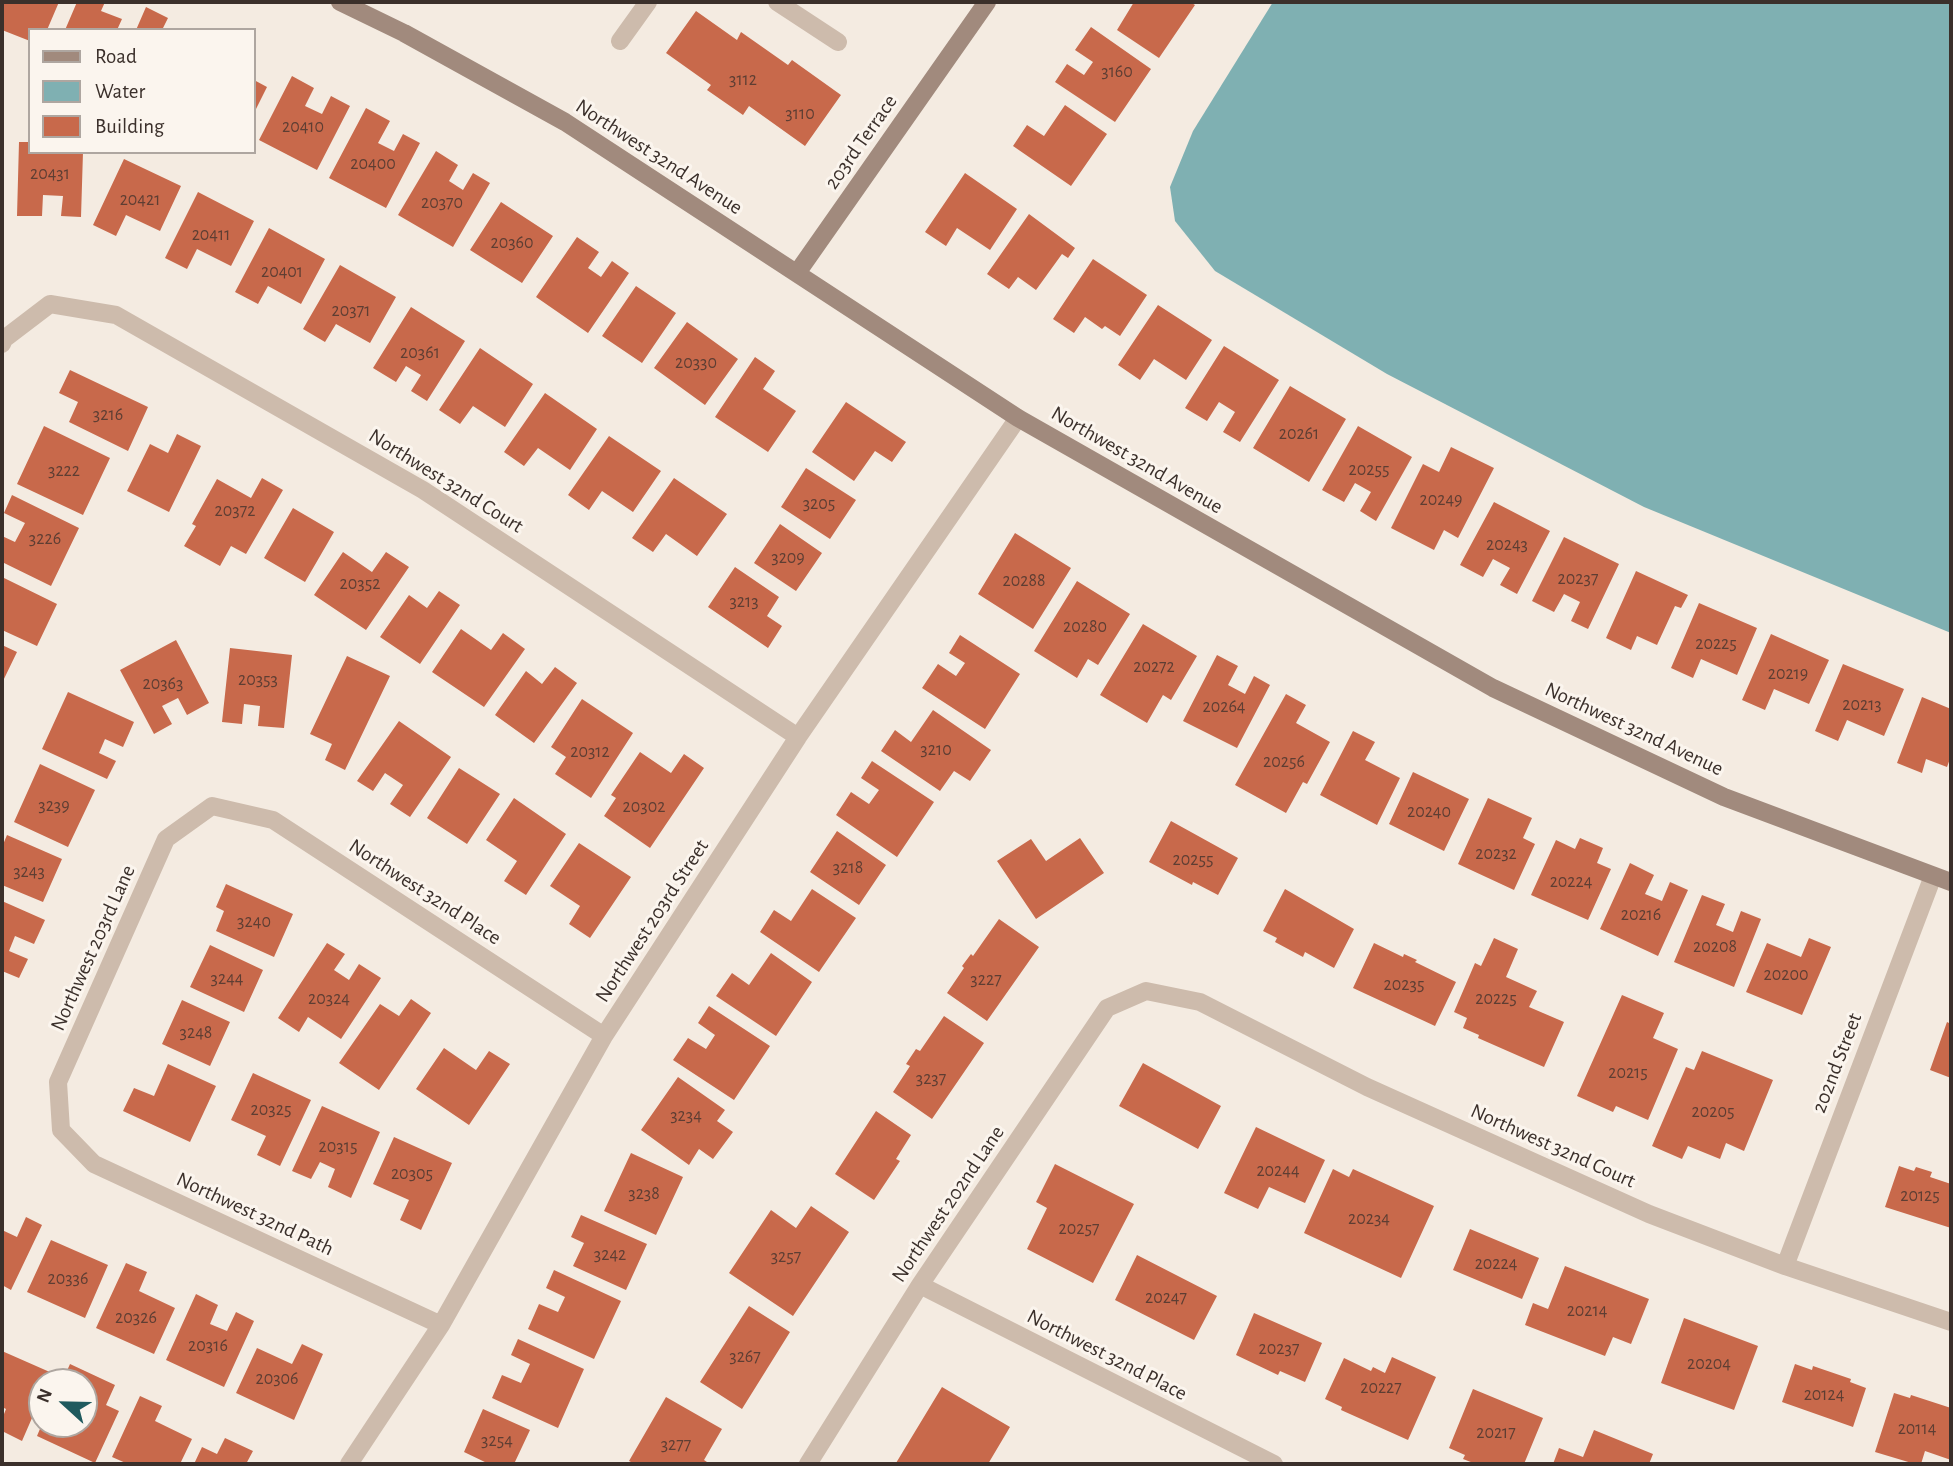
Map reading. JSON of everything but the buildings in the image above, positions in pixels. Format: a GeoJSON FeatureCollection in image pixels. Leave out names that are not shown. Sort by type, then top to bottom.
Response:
{"type":"FeatureCollection","features":[{"type":"Feature","properties":{"kind":"street","name":"Northwest 32nd Avenue"},"geometry":{"type":"LineString","coordinates":[[340,2],[404,33],[565,122],[1018,418],[1493,688],[1724,797],[1951,882]]}},
{"type":"Feature","properties":{"kind":"street"},"geometry":{"type":"LineString","coordinates":[[620,41],[648,2]]}},
{"type":"Feature","properties":{"kind":"street"},"geometry":{"type":"LineString","coordinates":[[777,2],[838,42]]}},
{"type":"Feature","properties":{"kind":"street","name":"203rd Terrace"},"geometry":{"type":"LineString","coordinates":[[797,273],[987,2]]}},
{"type":"Feature","properties":{"kind":"street","name":"Northwest 32nd Court"},"geometry":{"type":"LineString","coordinates":[[2,344],[4,339],[50,304],[116,315],[411,483],[799,737]]}},
{"type":"Feature","properties":{"kind":"street","name":"Northwest 203rd Street"},"geometry":{"type":"LineString","coordinates":[[349,1464],[441,1325],[604,1036],[799,737],[1018,418]]}},
{"type":"Feature","properties":{"kind":"street","name":"Northwest 32nd Place"},"geometry":{"type":"LineString","coordinates":[[212,806],[273,820],[604,1036]]}},
{"type":"Feature","properties":{"kind":"street","name":"Northwest 203rd Lane"},"geometry":{"type":"LineString","coordinates":[[61,1130],[58,1082],[166,839],[212,806]]}},
{"type":"Feature","properties":{"kind":"street","name":"202nd Street"},"geometry":{"type":"LineString","coordinates":[[1785,1266],[1933,876]]}},
{"type":"Feature","properties":{"kind":"street","name":"Northwest 32nd Court"},"geometry":{"type":"LineString","coordinates":[[1146,991],[1200,1002],[1367,1087],[1648,1214],[1785,1266],[1951,1322]]}},
{"type":"Feature","properties":{"kind":"street","name":"Northwest 202nd Lane"},"geometry":{"type":"LineString","coordinates":[[808,1464],[920,1285],[1107,1008],[1146,991]]}},
{"type":"Feature","properties":{"kind":"street","name":"Northwest 32nd Path"},"geometry":{"type":"LineString","coordinates":[[61,1130],[94,1164],[441,1325]]}},
{"type":"Feature","properties":{"kind":"street","name":"Northwest 32nd Place"},"geometry":{"type":"LineString","coordinates":[[920,1285],[1274,1464]]}},
{"type":"Feature","properties":{"kind":"water"},"geometry":{"type":"Polygon","coordinates":[[[1273,2],[1951,2],[1951,633],[1644,507],[1387,374],[1215,271],[1175,221],[1170,187],[1193,131],[1273,2]]]}}]}
